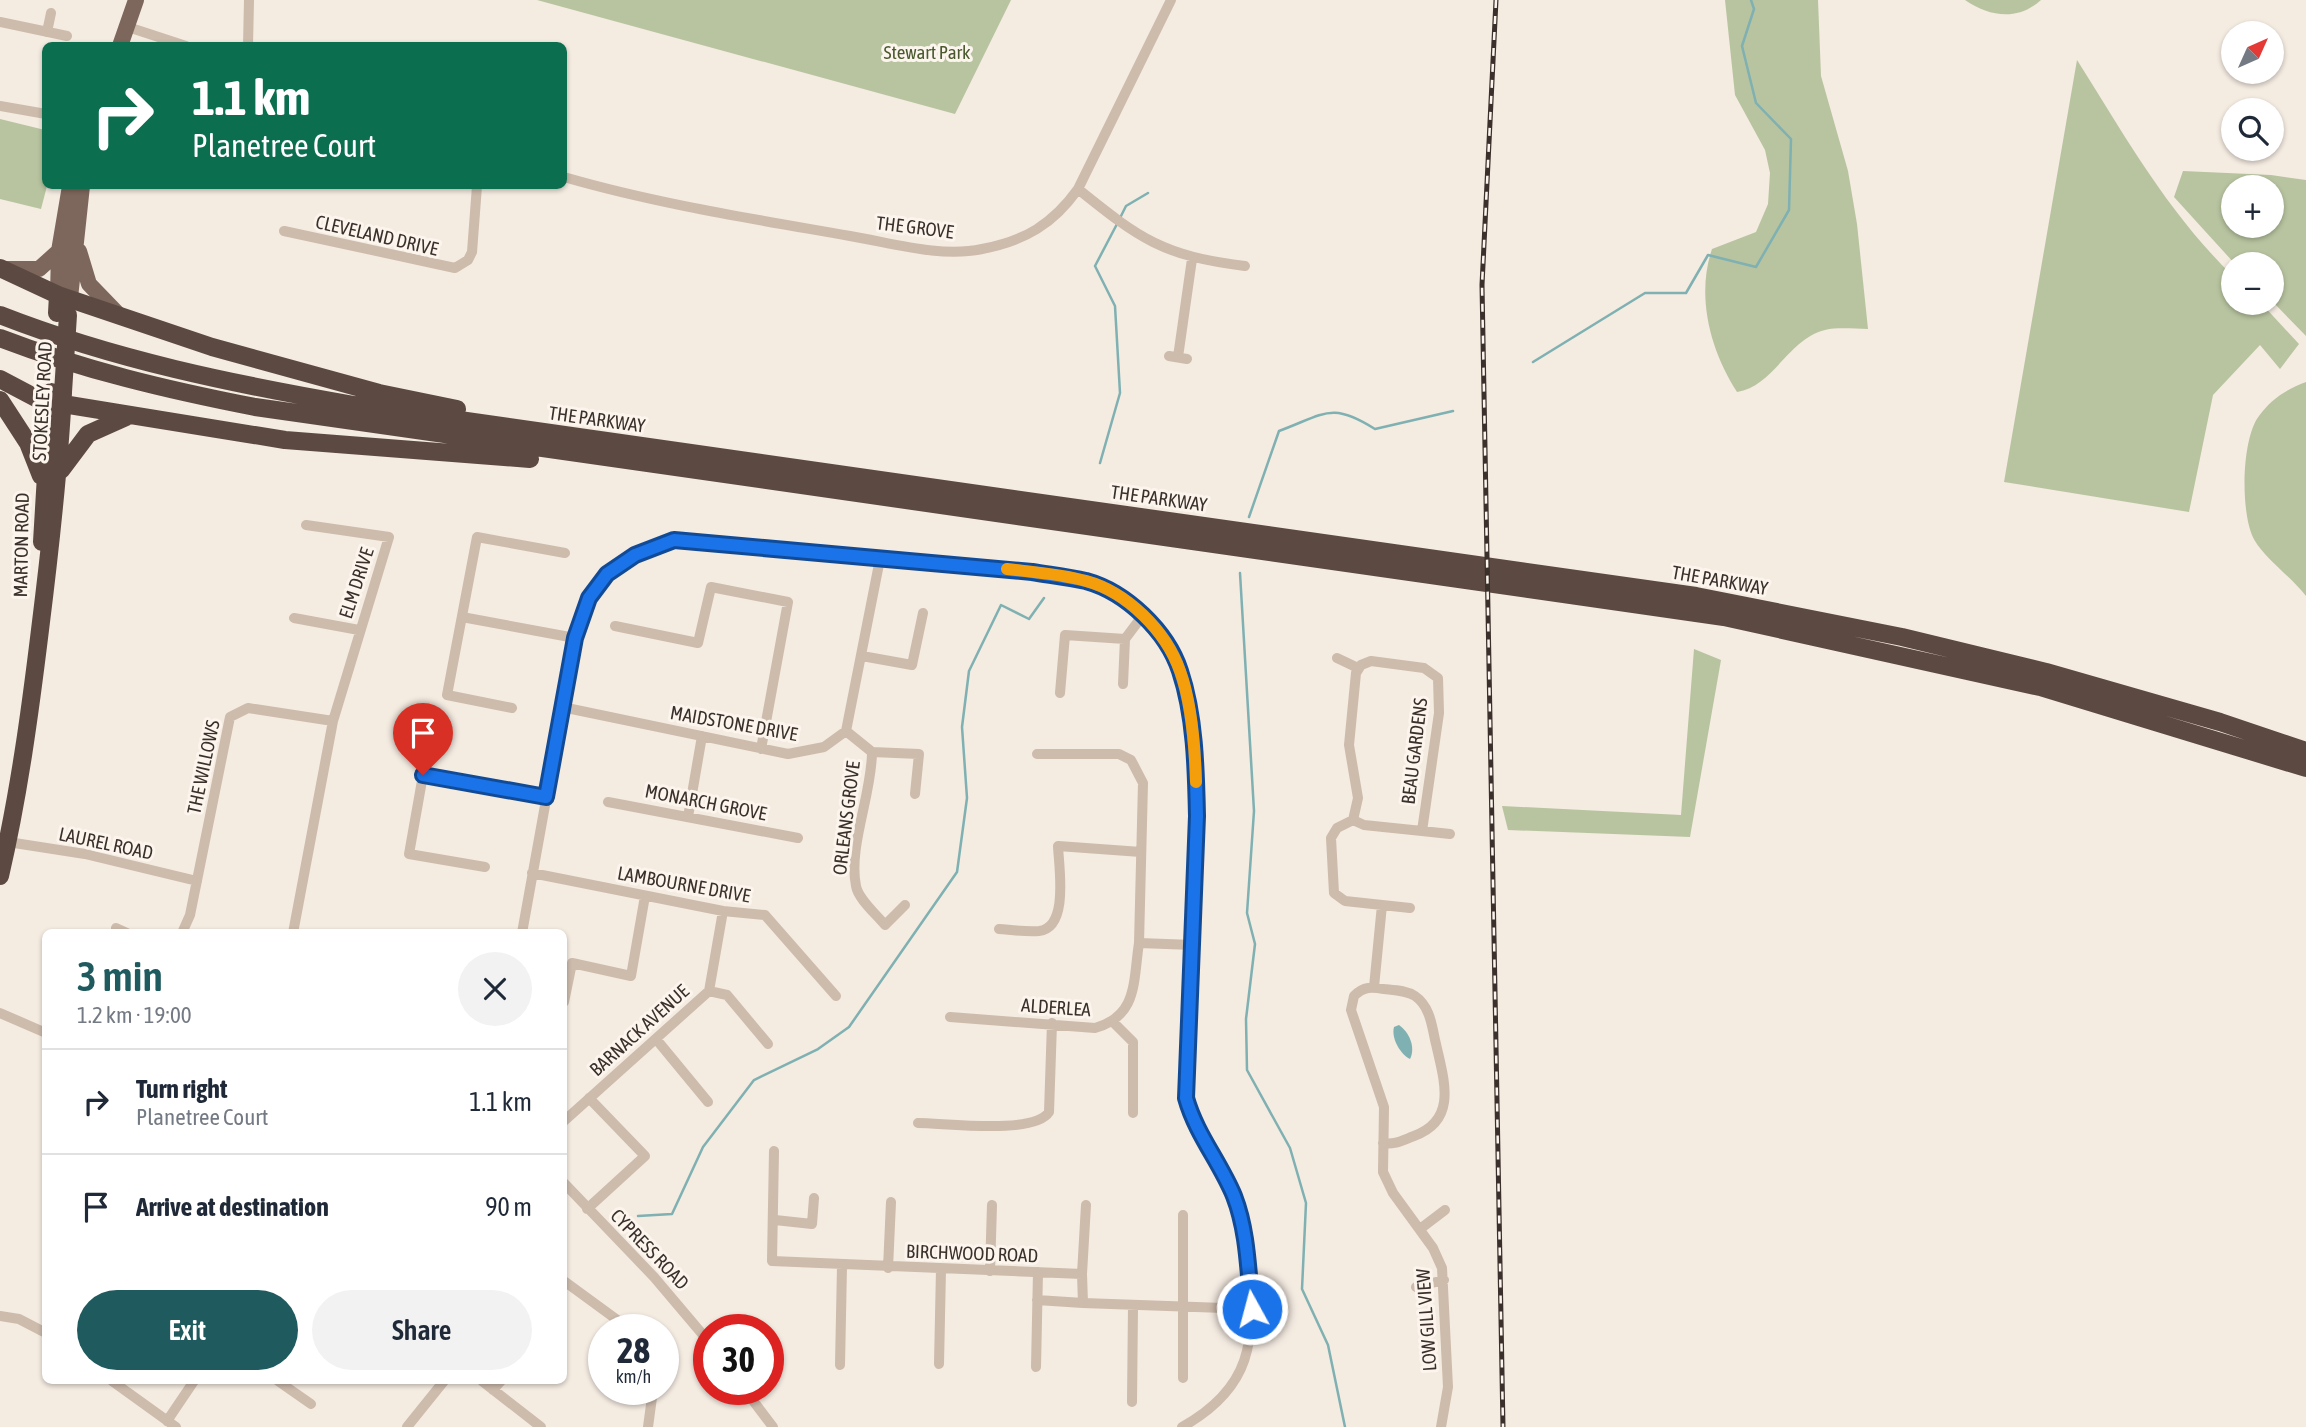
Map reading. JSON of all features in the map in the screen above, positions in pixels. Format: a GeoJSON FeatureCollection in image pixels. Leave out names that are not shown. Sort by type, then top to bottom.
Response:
{"type":"FeatureCollection","features":[{"type":"Feature","properties":{"kind":"highway"},"geometry":{"type":"LineString","coordinates":[[0,268],[63,305],[117,313],[212,348],[379,393],[527,421],[623,444]]}},
{"type":"Feature","properties":{"kind":"highway","name":"STOKESLEY ROAD"},"geometry":{"type":"LineString","coordinates":[[49,512],[60,472],[57,396],[63,305]]}},
{"type":"Feature","properties":{"kind":"highway","name":"THE PARKWAY"},"geometry":{"type":"LineString","coordinates":[[0,315],[79,344],[203,377],[368,407],[1495,567],[1791,613],[2057,675],[2306,751]]}},
{"type":"Feature","properties":{"kind":"highway","name":"THE PARKWAY"},"geometry":{"type":"LineString","coordinates":[[0,338],[84,368],[173,391],[255,407],[1724,617],[2040,687],[2306,768]]}},
{"type":"Feature","properties":{"kind":"highway"},"geometry":{"type":"LineString","coordinates":[[0,379],[36,398],[57,396],[129,416],[285,440],[589,465],[638,462]]}},
{"type":"Feature","properties":{"kind":"highway","name":"MARTON ROAD"},"geometry":{"type":"LineString","coordinates":[[0,876],[26,747],[41,619],[49,512],[44,486],[57,396]]}},
{"type":"Feature","properties":{"kind":"highway"},"geometry":{"type":"LineString","coordinates":[[0,400],[28,443],[44,486]]}},
{"type":"Feature","properties":{"kind":"highway"},"geometry":{"type":"LineString","coordinates":[[60,472],[88,434],[101,425],[129,416]]}},
{"type":"Feature","properties":{"kind":"main road"},"geometry":{"type":"LineString","coordinates":[[122,42],[136,0]]}},
{"type":"Feature","properties":{"kind":"main road","name":"STOKESLEY ROAD"},"geometry":{"type":"LineString","coordinates":[[63,305],[59,251],[69,189]]}},
{"type":"Feature","properties":{"kind":"main road","name":"STOKESLEY ROAD"},"geometry":{"type":"LineString","coordinates":[[63,305],[82,189]]}},
{"type":"Feature","properties":{"kind":"main road"},"geometry":{"type":"LineString","coordinates":[[75,234],[89,284],[117,313]]}},
{"type":"Feature","properties":{"kind":"main road"},"geometry":{"type":"LineString","coordinates":[[0,268],[39,269],[59,251]]}},
{"type":"Feature","properties":{"kind":"street"},"geometry":{"type":"LineString","coordinates":[[248,42],[249,0]]}},
{"type":"Feature","properties":{"kind":"street","name":"THE GROVE"},"geometry":{"type":"LineString","coordinates":[[567,178],[721,214],[943,251],[982,250],[1037,230],[1057,216],[1078,189],[1171,0]]}},
{"type":"Feature","properties":{"kind":"street"},"geometry":{"type":"LineString","coordinates":[[47,32],[51,13]]}},
{"type":"Feature","properties":{"kind":"street"},"geometry":{"type":"LineString","coordinates":[[0,22],[67,36]]}},
{"type":"Feature","properties":{"kind":"street"},"geometry":{"type":"LineString","coordinates":[[128,27],[174,42]]}},
{"type":"Feature","properties":{"kind":"street"},"geometry":{"type":"LineString","coordinates":[[0,106],[42,113]]}},
{"type":"Feature","properties":{"kind":"street","name":"CLEVELAND DRIVE"},"geometry":{"type":"LineString","coordinates":[[284,231],[455,268],[468,260],[472,252],[477,189]]}},
{"type":"Feature","properties":{"kind":"street"},"geometry":{"type":"LineString","coordinates":[[1078,189],[1121,224],[1152,243],[1192,259],[1245,266]]}},
{"type":"Feature","properties":{"kind":"street"},"geometry":{"type":"LineString","coordinates":[[1178,357],[1192,259]]}},
{"type":"Feature","properties":{"kind":"street","name":"ELM DRIVE"},"geometry":{"type":"LineString","coordinates":[[306,525],[389,537],[333,721]]}},
{"type":"Feature","properties":{"kind":"street"},"geometry":{"type":"LineString","coordinates":[[512,708],[447,695],[477,537],[565,553]]}},
{"type":"Feature","properties":{"kind":"street"},"geometry":{"type":"LineString","coordinates":[[523,929],[575,638],[589,598],[607,574],[635,555],[674,540],[792,548],[880,559],[982,567],[1087,581],[1121,597],[1143,615],[1163,640],[1180,671],[1190,722],[1197,816],[1186,1098],[1192,1119],[1234,1196],[1244,1231],[1252,1309],[1252,1335],[1247,1361],[1216,1404],[1182,1427]]}},
{"type":"Feature","properties":{"kind":"street"},"geometry":{"type":"LineString","coordinates":[[846,731],[880,559]]}},
{"type":"Feature","properties":{"kind":"street"},"geometry":{"type":"LineString","coordinates":[[615,626],[698,643],[711,587],[788,601],[761,749]]}},
{"type":"Feature","properties":{"kind":"street"},"geometry":{"type":"LineString","coordinates":[[862,656],[912,665],[923,613]]}},
{"type":"Feature","properties":{"kind":"street"},"geometry":{"type":"LineString","coordinates":[[1123,684],[1125,639],[1143,615]]}},
{"type":"Feature","properties":{"kind":"street"},"geometry":{"type":"LineString","coordinates":[[462,617],[575,638]]}},
{"type":"Feature","properties":{"kind":"street"},"geometry":{"type":"LineString","coordinates":[[294,618],[359,630]]}},
{"type":"Feature","properties":{"kind":"street"},"geometry":{"type":"LineString","coordinates":[[1060,693],[1065,635],[1125,639]]}},
{"type":"Feature","properties":{"kind":"street"},"geometry":{"type":"LineString","coordinates":[[1337,658],[1358,668],[1349,745],[1358,798],[1353,820],[1337,828],[1331,838],[1333,889],[1345,901],[1410,908]]}},
{"type":"Feature","properties":{"kind":"street","name":"BEAU GARDENS"},"geometry":{"type":"LineString","coordinates":[[1358,668],[1371,661],[1424,668],[1438,678],[1439,713],[1422,831]]}},
{"type":"Feature","properties":{"kind":"street","name":"THE WILLOWS"},"geometry":{"type":"LineString","coordinates":[[183,929],[190,915],[230,717],[248,708],[333,721]]}},
{"type":"Feature","properties":{"kind":"street","name":"MAIDSTONE DRIVE"},"geometry":{"type":"LineString","coordinates":[[562,708],[788,754],[824,747],[846,731]]}},
{"type":"Feature","properties":{"kind":"street"},"geometry":{"type":"LineString","coordinates":[[294,929],[333,721]]}},
{"type":"Feature","properties":{"kind":"street","name":"ORLEANS GROVE"},"geometry":{"type":"LineString","coordinates":[[846,731],[872,752],[872,771],[857,852],[856,888],[884,925],[905,905]]}},
{"type":"Feature","properties":{"kind":"street"},"geometry":{"type":"LineString","coordinates":[[688,817],[702,736]]}},
{"type":"Feature","properties":{"kind":"street"},"geometry":{"type":"LineString","coordinates":[[872,752],[919,754],[915,794]]}},
{"type":"Feature","properties":{"kind":"street","name":"ALDERLEA"},"geometry":{"type":"LineString","coordinates":[[950,1017],[1095,1028],[1114,1023],[1129,1005],[1139,943],[1143,783],[1131,760],[1119,754],[1037,754]]}},
{"type":"Feature","properties":{"kind":"street"},"geometry":{"type":"LineString","coordinates":[[485,867],[409,854],[423,775],[546,797]]}},
{"type":"Feature","properties":{"kind":"street","name":"MONARCH GROVE"},"geometry":{"type":"LineString","coordinates":[[608,802],[798,838]]}},
{"type":"Feature","properties":{"kind":"street","name":"BEAU GARDENS"},"geometry":{"type":"LineString","coordinates":[[1353,820],[1364,825],[1450,834]]}},
{"type":"Feature","properties":{"kind":"street","name":"LAUREL ROAD"},"geometry":{"type":"LineString","coordinates":[[8,842],[85,854],[197,881]]}},
{"type":"Feature","properties":{"kind":"street"},"geometry":{"type":"LineString","coordinates":[[999,929],[1042,931],[1054,923],[1060,909],[1058,846],[1141,852]]}},
{"type":"Feature","properties":{"kind":"street","name":"LAMBOURNE DRIVE"},"geometry":{"type":"LineString","coordinates":[[532,873],[723,911],[765,915],[836,996]]}},
{"type":"Feature","properties":{"kind":"street"},"geometry":{"type":"LineString","coordinates":[[567,987],[572,963],[631,976],[645,896]]}},
{"type":"Feature","properties":{"kind":"street"},"geometry":{"type":"LineString","coordinates":[[1382,905],[1374,988],[1406,992],[1415,996],[1427,1009],[1447,1092],[1441,1116],[1433,1125],[1422,1133],[1392,1144],[1383,1143]]}},
{"type":"Feature","properties":{"kind":"street","name":"BARNACK AVENUE"},"geometry":{"type":"LineString","coordinates":[[567,1118],[709,991],[723,911]]}},
{"type":"Feature","properties":{"kind":"street"},"geometry":{"type":"LineString","coordinates":[[1139,943],[1193,945]]}},
{"type":"Feature","properties":{"kind":"street","name":"LOW GILL VIEW"},"geometry":{"type":"LineString","coordinates":[[1374,988],[1359,991],[1352,1000],[1351,1010],[1381,1092],[1382,1160],[1387,1182],[1439,1258],[1444,1279],[1448,1387],[1441,1427]]}},
{"type":"Feature","properties":{"kind":"street"},"geometry":{"type":"LineString","coordinates":[[709,991],[727,995],[768,1044]]}},
{"type":"Feature","properties":{"kind":"street"},"geometry":{"type":"LineString","coordinates":[[0,1013],[42,1030]]}},
{"type":"Feature","properties":{"kind":"street"},"geometry":{"type":"LineString","coordinates":[[918,1123],[1028,1126],[1046,1116],[1049,1112],[1052,1023]]}},
{"type":"Feature","properties":{"kind":"street"},"geometry":{"type":"LineString","coordinates":[[1114,1023],[1133,1042],[1133,1113]]}},
{"type":"Feature","properties":{"kind":"street"},"geometry":{"type":"LineString","coordinates":[[656,1039],[708,1102]]}},
{"type":"Feature","properties":{"kind":"street"},"geometry":{"type":"LineString","coordinates":[[587,1209],[645,1157],[589,1098]]}},
{"type":"Feature","properties":{"kind":"street","name":"BIRCHWOOD ROAD"},"geometry":{"type":"LineString","coordinates":[[774,1151],[775,1220],[772,1261],[888,1268],[1082,1274]]}},
{"type":"Feature","properties":{"kind":"street","name":"CYPRESS ROAD"},"geometry":{"type":"LineString","coordinates":[[567,1186],[693,1323]]}},
{"type":"Feature","properties":{"kind":"street"},"geometry":{"type":"LineString","coordinates":[[775,1220],[812,1224],[814,1198]]}},
{"type":"Feature","properties":{"kind":"street"},"geometry":{"type":"LineString","coordinates":[[888,1268],[891,1202]]}},
{"type":"Feature","properties":{"kind":"street"},"geometry":{"type":"LineString","coordinates":[[990,1271],[992,1205]]}},
{"type":"Feature","properties":{"kind":"street"},"geometry":{"type":"LineString","coordinates":[[1083,1303],[1086,1205]]}},
{"type":"Feature","properties":{"kind":"street"},"geometry":{"type":"LineString","coordinates":[[1420,1229],[1445,1210]]}},
{"type":"Feature","properties":{"kind":"street"},"geometry":{"type":"LineString","coordinates":[[1182,1378],[1183,1215]]}},
{"type":"Feature","properties":{"kind":"street"},"geometry":{"type":"LineString","coordinates":[[841,1365],[842,1266]]}},
{"type":"Feature","properties":{"kind":"street"},"geometry":{"type":"LineString","coordinates":[[939,1364],[941,1269]]}},
{"type":"Feature","properties":{"kind":"street"},"geometry":{"type":"LineString","coordinates":[[1036,1367],[1038,1272]]}},
{"type":"Feature","properties":{"kind":"street"},"geometry":{"type":"LineString","coordinates":[[1416,1287],[1444,1279]]}},
{"type":"Feature","properties":{"kind":"street"},"geometry":{"type":"LineString","coordinates":[[567,1285],[607,1314]]}},
{"type":"Feature","properties":{"kind":"street"},"geometry":{"type":"LineString","coordinates":[[567,1296],[572,1290]]}},
{"type":"Feature","properties":{"kind":"street"},"geometry":{"type":"LineString","coordinates":[[1037,1300],[1252,1309]]}},
{"type":"Feature","properties":{"kind":"street"},"geometry":{"type":"LineString","coordinates":[[1132,1402],[1133,1306]]}},
{"type":"Feature","properties":{"kind":"street"},"geometry":{"type":"LineString","coordinates":[[0,1316],[19,1319],[42,1330]]}},
{"type":"Feature","properties":{"kind":"street"},"geometry":{"type":"LineString","coordinates":[[116,1384],[171,1424],[192,1384]]}},
{"type":"Feature","properties":{"kind":"street"},"geometry":{"type":"LineString","coordinates":[[282,1384],[312,1404]]}},
{"type":"Feature","properties":{"kind":"street"},"geometry":{"type":"LineString","coordinates":[[407,1427],[442,1384]]}},
{"type":"Feature","properties":{"kind":"street"},"geometry":{"type":"LineString","coordinates":[[486,1384],[541,1427]]}},
{"type":"Feature","properties":{"kind":"street"},"geometry":{"type":"LineString","coordinates":[[494,1390],[499,1384]]}},
{"type":"Feature","properties":{"kind":"street"},"geometry":{"type":"LineString","coordinates":[[648,1427],[651,1405]]}},
{"type":"Feature","properties":{"kind":"street"},"geometry":{"type":"LineString","coordinates":[[757,1405],[773,1427]]}},
{"type":"Feature","properties":{"kind":"green space","name":"Stewart Park"},"geometry":{"type":"Polygon","coordinates":[[[537,0],[1011,0],[955,114],[537,0]]]}},
{"type":"Feature","properties":{"kind":"green space"},"geometry":{"type":"Polygon","coordinates":[[[1725,0],[1818,0],[1821,76],[1848,171],[1857,224],[1868,329],[1830,329],[1812,335],[1761,381],[1737,392],[1719,359],[1708,322],[1705,285],[1707,267],[1712,249],[1756,232],[1768,204],[1770,173],[1765,150],[1735,95],[1725,0]]]}},
{"type":"Feature","properties":{"kind":"green space"},"geometry":{"type":"Polygon","coordinates":[[[1965,0],[2041,0],[2023,11],[2004,14],[1984,10],[1965,0]]]}},
{"type":"Feature","properties":{"kind":"green space"},"geometry":{"type":"Polygon","coordinates":[[[2077,60],[2168,200],[2221,263],[2221,315],[2272,315],[2299,344],[2280,369],[2260,345],[2213,395],[2189,512],[2004,482],[2077,60]]]}},
{"type":"Feature","properties":{"kind":"green space"},"geometry":{"type":"Polygon","coordinates":[[[0,119],[42,129],[42,189],[46,189],[41,209],[0,199],[0,119]]]}},
{"type":"Feature","properties":{"kind":"green space"},"geometry":{"type":"Polygon","coordinates":[[[2183,171],[2271,175],[2221,175],[2221,238],[2284,238],[2284,177],[2306,180],[2306,336],[2284,313],[2284,252],[2224,252],[2174,197],[2183,171]]]}},
{"type":"Feature","properties":{"kind":"green space"},"geometry":{"type":"Polygon","coordinates":[[[2306,382],[2306,596],[2255,541],[2247,515],[2245,478],[2249,442],[2259,416],[2280,395],[2306,382]]]}},
{"type":"Feature","properties":{"kind":"green space"},"geometry":{"type":"Polygon","coordinates":[[[1694,649],[1721,660],[1690,837],[1508,830],[1502,806],[1681,815],[1694,649]]]}},
{"type":"Feature","properties":{"kind":"water"},"geometry":{"type":"Polygon","coordinates":[[[1399,1025],[1410,1040],[1410,1059],[1395,1041],[1394,1027],[1399,1025]]]}},
{"type":"Feature","properties":{"kind":"waterway"},"geometry":{"type":"LineString","coordinates":[[1533,362],[1645,293],[1686,293],[1708,255],[1756,267],[1789,210],[1791,139],[1756,103],[1742,46],[1754,9],[1751,0]]}},
{"type":"Feature","properties":{"kind":"waterway"},"geometry":{"type":"LineString","coordinates":[[1120,218],[1126,206],[1148,193]]}},
{"type":"Feature","properties":{"kind":"waterway"},"geometry":{"type":"LineString","coordinates":[[1100,463],[1120,393],[1115,306],[1095,266],[1117,224]]}},
{"type":"Feature","properties":{"kind":"waterway"},"geometry":{"type":"LineString","coordinates":[[1249,517],[1279,431],[1328,413],[1348,415],[1375,429],[1453,411]]}},
{"type":"Feature","properties":{"kind":"waterway"},"geometry":{"type":"LineString","coordinates":[[1240,573],[1254,811],[1247,913],[1255,944],[1246,1019],[1247,1070],[1290,1148],[1306,1203],[1302,1289],[1328,1345],[1345,1427]]}},
{"type":"Feature","properties":{"kind":"waterway"},"geometry":{"type":"LineString","coordinates":[[638,1216],[672,1214],[703,1147],[754,1080],[818,1049],[849,1027],[957,872],[967,798],[962,727],[969,671],[1001,605],[1029,619],[1044,598]]}},
{"type":"Feature","properties":{"kind":"railway"},"geometry":{"type":"LineString","coordinates":[[1496,0],[1482,285],[1503,1427]]}},
{"type":"Feature","properties":{"kind":"slow traffic"},"geometry":{"type":"LineString","coordinates":[[1007,569],[1087,581],[1121,597],[1143,615],[1163,640],[1180,671],[1190,722],[1196,782]]}},
{"type":"Feature","properties":{"kind":"route"},"geometry":{"type":"LineString","coordinates":[[423,775],[546,797],[575,638],[589,598],[607,574],[635,555],[674,540],[792,548],[880,559],[1032,572],[1087,581],[1121,597],[1143,615],[1163,640],[1180,671],[1190,722],[1196,769],[1197,816],[1186,1098],[1192,1119],[1234,1196],[1244,1231],[1252,1309]]}}]}
